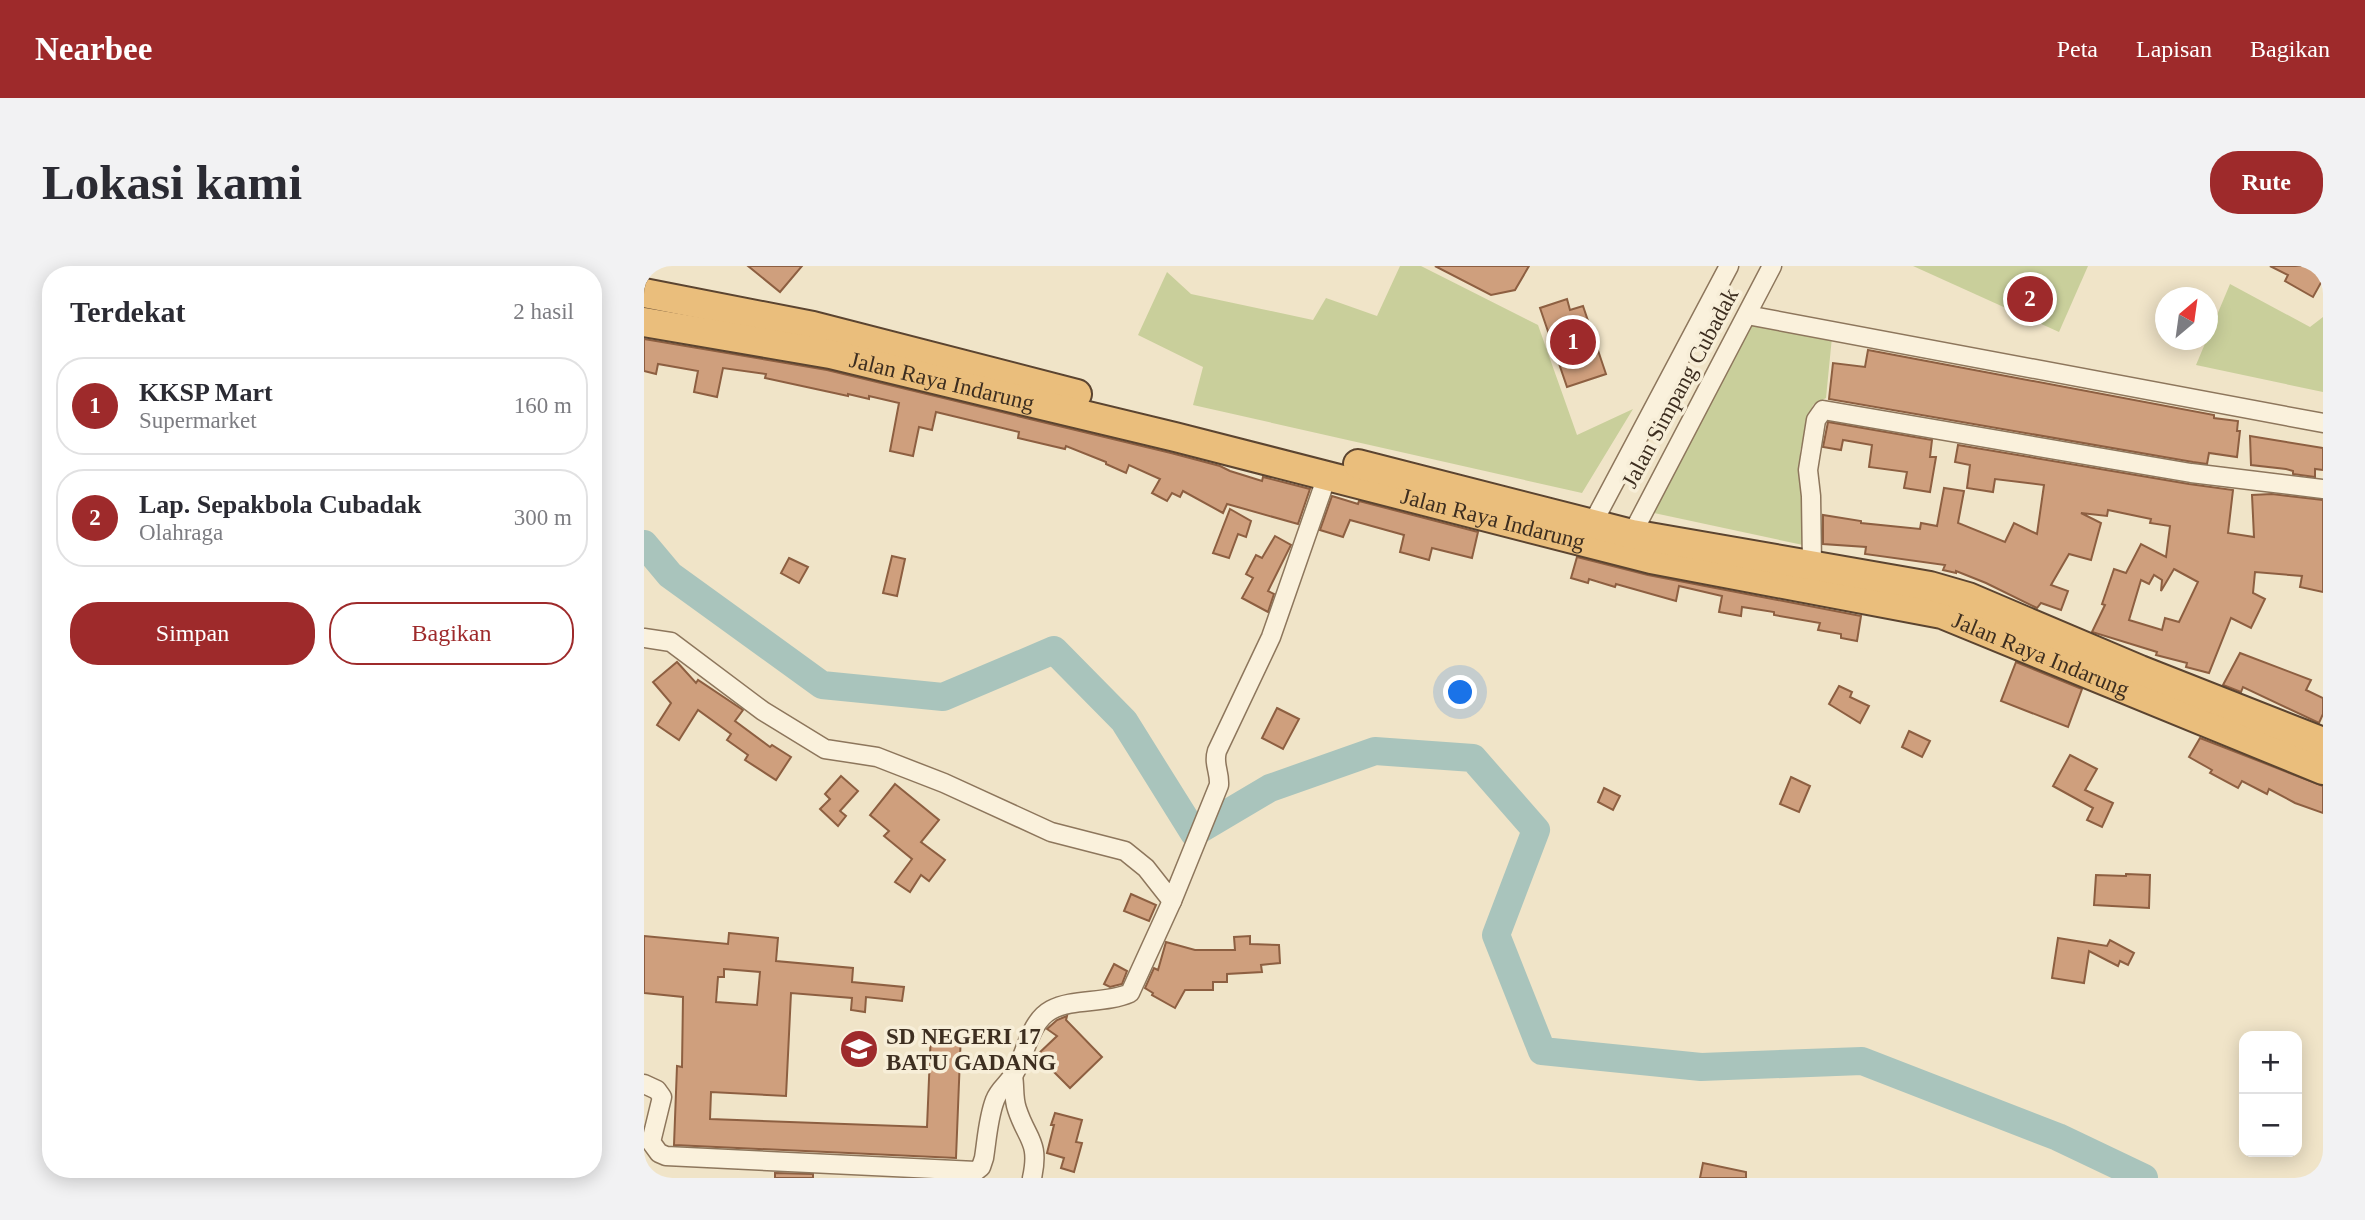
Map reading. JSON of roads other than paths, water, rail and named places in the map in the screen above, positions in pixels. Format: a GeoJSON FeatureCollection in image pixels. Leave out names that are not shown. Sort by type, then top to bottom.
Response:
{"type":"FeatureCollection","features":[{"type":"Feature","properties":{"kind":"highway","name":"Jalan Raya Indarung"},"geometry":{"type":"LineString","coordinates":[[644,293],[813,326],[1623,542],[1942,614],[2323,742]]}},
{"type":"Feature","properties":{"kind":"highway","name":"Jalan Raya Indarung"},"geometry":{"type":"LineString","coordinates":[[644,322],[830,354],[1327,476],[1588,533]]}},
{"type":"Feature","properties":{"kind":"highway","name":"Jalan Raya Indarung"},"geometry":{"type":"LineString","coordinates":[[1623,542],[1811,551],[1968,597],[2135,681],[2323,769]]}},
{"type":"Feature","properties":{"kind":"street","name":"Jalan Simpang Cubadak"},"geometry":{"type":"LineString","coordinates":[[1588,533],[1729,266]]}},
{"type":"Feature","properties":{"kind":"street","name":"Jalan Simpang Cubadak"},"geometry":{"type":"LineString","coordinates":[[1623,542],[1772,266]]}},
{"type":"Feature","properties":{"kind":"street"},"geometry":{"type":"LineString","coordinates":[[1747,315],[2323,424]]}},
{"type":"Feature","properties":{"kind":"street"},"geometry":{"type":"LineString","coordinates":[[1811,551],[1808,470],[1816,420],[1823,410],[1828,409],[2191,473],[2323,489]]}},
{"type":"Feature","properties":{"kind":"street"},"geometry":{"type":"LineString","coordinates":[[644,1084],[657,1090],[662,1097],[651,1142],[653,1147],[666,1156],[971,1172],[979,1170],[984,1158],[995,1097],[1013,1076],[1035,1028],[1050,1010],[1063,1005],[1112,1000],[1130,993],[1184,874],[1213,799],[1220,776],[1215,760],[1217,751],[1271,637],[1327,476]]}},
{"type":"Feature","properties":{"kind":"street"},"geometry":{"type":"LineString","coordinates":[[644,638],[671,642],[763,711],[825,749],[877,757],[944,783],[1051,832],[1125,851],[1146,868],[1172,901]]}},
{"type":"Feature","properties":{"kind":"street"},"geometry":{"type":"LineString","coordinates":[[1013,1076],[1016,1107],[1034,1141],[1036,1157],[1032,1178]]}},
{"type":"Feature","properties":{"kind":"waterway"},"geometry":{"type":"LineString","coordinates":[[644,544],[670,575],[822,685],[943,697],[1054,650],[1124,721],[1194,833],[1270,788],[1375,751],[1473,758],[1536,830],[1496,935],[1542,1051],[1701,1067],[1862,1061],[2058,1137],[2144,1178]]}},
{"type":"Feature","properties":{"kind":"place","name":"Lap. Sepakbola Cubadak"},"geometry":{"type":"Point","coordinates":[2030,299]}},
{"type":"Feature","properties":{"kind":"place","name":"KKSP Mart"},"geometry":{"type":"Point","coordinates":[1573,342]}},
{"type":"Feature","properties":{"kind":"place","name":"SD NEGERI 17 BATU GADANG"},"geometry":{"type":"Point","coordinates":[859,1049]}}]}
